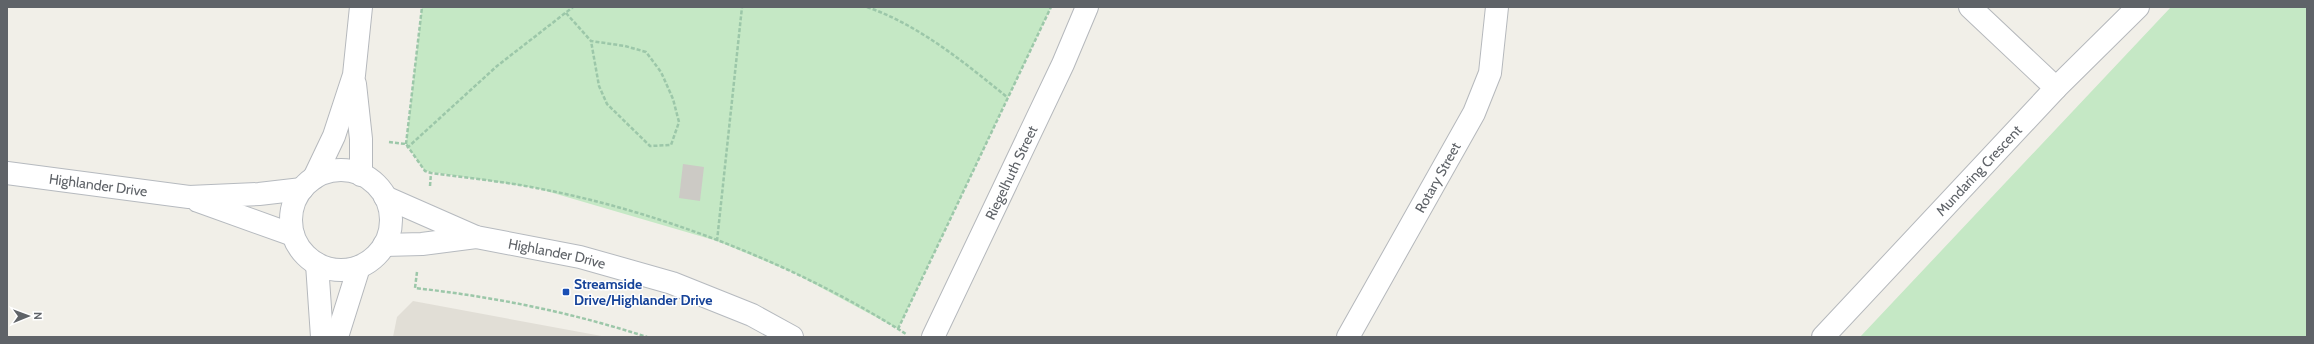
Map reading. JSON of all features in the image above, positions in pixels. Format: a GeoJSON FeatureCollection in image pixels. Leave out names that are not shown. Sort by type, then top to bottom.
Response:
{"type":"FeatureCollection","features":[{"type":"Feature","properties":{"kind":"street"},"geometry":{"type":"LineString","coordinates":[[361,7],[354,75],[361,139],[361,175]]}},
{"type":"Feature","properties":{"kind":"street","name":"Riegelhuth Street"},"geometry":{"type":"LineString","coordinates":[[933,337],[1059,71],[1087,7]]}},
{"type":"Feature","properties":{"kind":"street","name":"Rotary Street"},"geometry":{"type":"LineString","coordinates":[[1348,337],[1474,113],[1485,90],[1490,73],[1497,7]]}},
{"type":"Feature","properties":{"kind":"street"},"geometry":{"type":"LineString","coordinates":[[1970,7],[2056,88]]}},
{"type":"Feature","properties":{"kind":"street","name":"Mundaring Crescent"},"geometry":{"type":"LineString","coordinates":[[1823,337],[2056,88],[2138,7]]}},
{"type":"Feature","properties":{"kind":"street"},"geometry":{"type":"LineString","coordinates":[[308,184],[329,172],[346,170],[361,175],[375,184],[385,196],[390,212],[390,229],[384,246],[373,258],[359,267],[345,270],[330,269],[317,264],[303,252],[293,235],[294,203],[308,184],[334,136],[354,75]]}},
{"type":"Feature","properties":{"kind":"street","name":"Highlander Drive"},"geometry":{"type":"LineString","coordinates":[[7,173],[189,197],[259,194],[308,184]]}},
{"type":"Feature","properties":{"kind":"street","name":"Highlander Drive"},"geometry":{"type":"LineString","coordinates":[[385,196],[476,237],[580,257],[672,284],[752,315],[792,337]]}},
{"type":"Feature","properties":{"kind":"street","name":"Highlander Drive"},"geometry":{"type":"LineString","coordinates":[[189,197],[293,235]]}},
{"type":"Feature","properties":{"kind":"street","name":"Highlander Drive"},"geometry":{"type":"LineString","coordinates":[[384,246],[422,244],[476,237]]}},
{"type":"Feature","properties":{"kind":"street"},"geometry":{"type":"LineString","coordinates":[[317,264],[322,337]]}},
{"type":"Feature","properties":{"kind":"street"},"geometry":{"type":"LineString","coordinates":[[337,337],[359,267]]}},
{"type":"Feature","properties":{"kind":"path"},"geometry":{"type":"LineString","coordinates":[[422,7],[406,144],[407,148],[425,171],[536,188],[622,208],[717,241],[794,273],[911,337]]}},
{"type":"Feature","properties":{"kind":"path"},"geometry":{"type":"LineString","coordinates":[[407,148],[497,66],[573,7]]}},
{"type":"Feature","properties":{"kind":"path"},"geometry":{"type":"LineString","coordinates":[[717,241],[742,7]]}},
{"type":"Feature","properties":{"kind":"path"},"geometry":{"type":"LineString","coordinates":[[867,7],[915,30],[971,67],[1008,97]]}},
{"type":"Feature","properties":{"kind":"path"},"geometry":{"type":"LineString","coordinates":[[898,329],[1051,7]]}},
{"type":"Feature","properties":{"kind":"path"},"geometry":{"type":"LineString","coordinates":[[566,13],[591,41],[599,86],[607,104],[650,146],[671,145],[679,122],[673,99],[662,72],[646,52],[625,46],[591,41]]}},
{"type":"Feature","properties":{"kind":"path"},"geometry":{"type":"LineString","coordinates":[[361,139],[406,144]]}},
{"type":"Feature","properties":{"kind":"path"},"geometry":{"type":"LineString","coordinates":[[415,288],[526,304],[590,319],[647,337]]}},
{"type":"Feature","properties":{"kind":"shaded area"},"geometry":{"type":"Polygon","coordinates":[[[413,301],[607,337],[393,337],[397,317],[413,301]]]}},
{"type":"Feature","properties":{"kind":"green space"},"geometry":{"type":"Polygon","coordinates":[[[422,7],[1051,7],[898,329],[794,273],[717,241],[536,188],[425,171],[406,144],[422,7]]]}},
{"type":"Feature","properties":{"kind":"green space"},"geometry":{"type":"Polygon","coordinates":[[[2171,7],[2307,7],[2307,337],[1860,337],[2171,7]]]}},
{"type":"Feature","properties":{"kind":"building"},"geometry":{"type":"Polygon","coordinates":[[[683,164],[704,167],[700,201],[679,198],[683,164]]]}},
{"type":"Feature","properties":{"kind":"place","name":"Streamside Drive/Highlander Drive"},"geometry":{"type":"Point","coordinates":[566,292]}}]}
